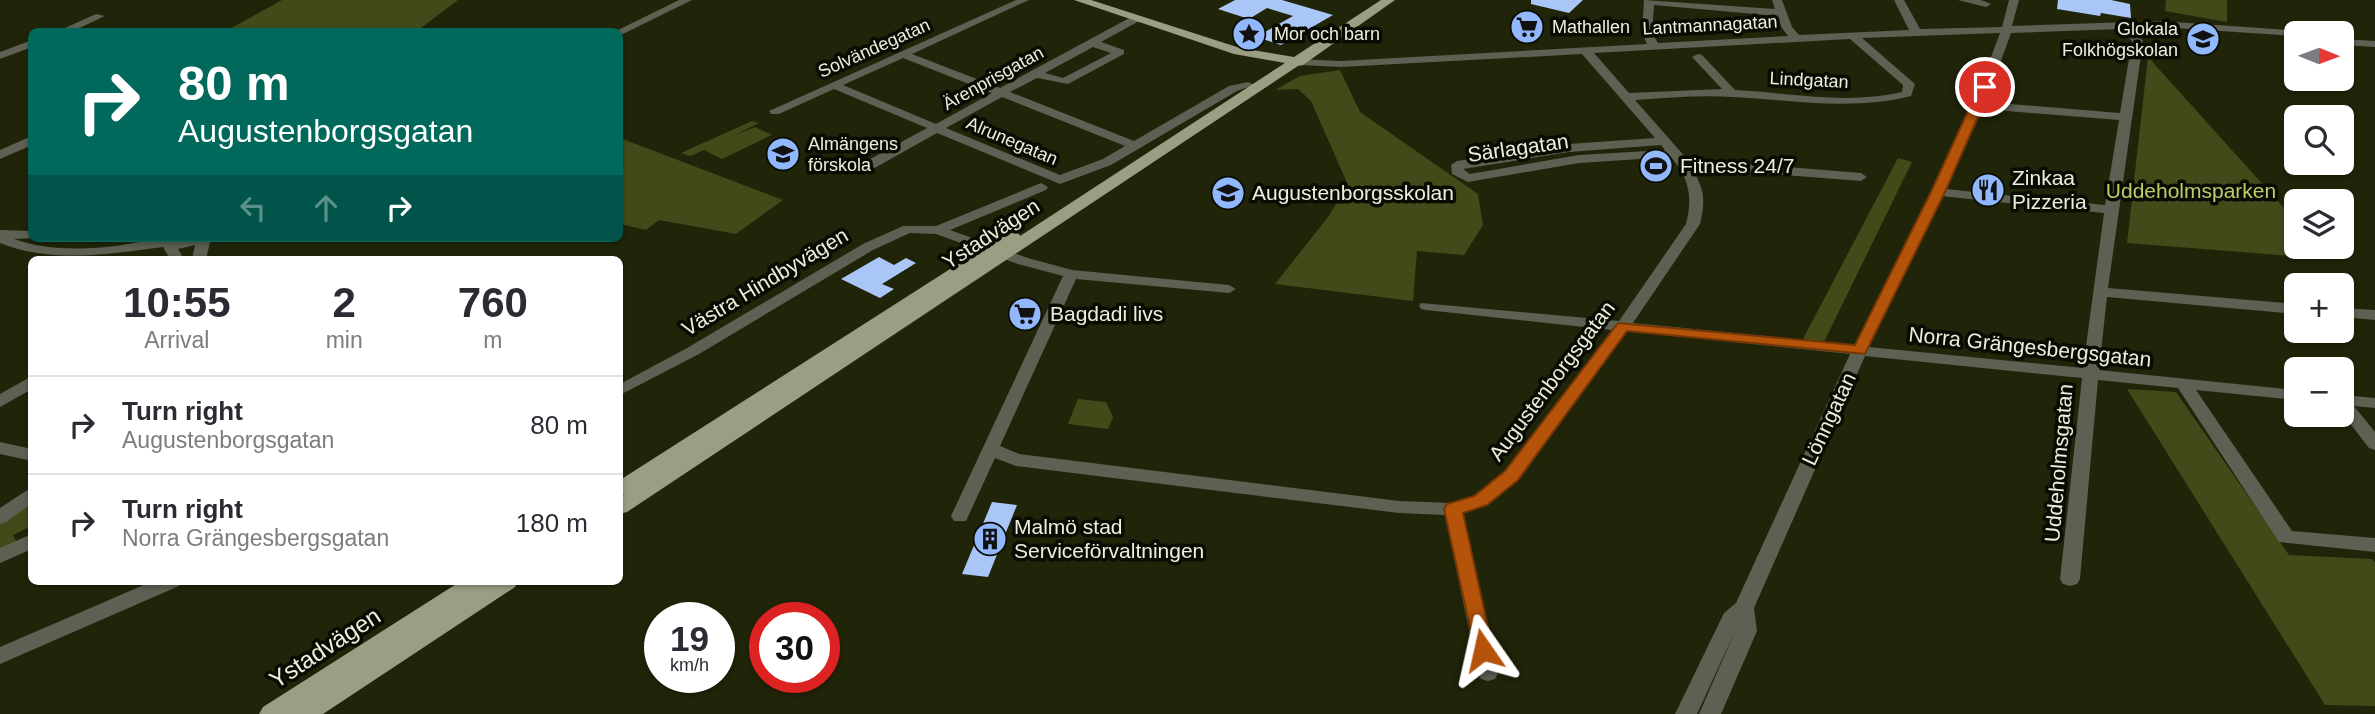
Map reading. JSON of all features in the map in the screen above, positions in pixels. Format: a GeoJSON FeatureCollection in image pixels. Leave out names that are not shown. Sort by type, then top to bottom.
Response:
{"type":"FeatureCollection","features":[{"type":"Feature","properties":{"kind":"main road"},"geometry":{"type":"LineString","coordinates":[[1080,0],[1238,51],[1292,61]]}},
{"type":"Feature","properties":{"kind":"main road","name":"Ystadvägen"},"geometry":{"type":"LineString","coordinates":[[623,505],[997,251],[1248,85],[1292,61],[1374,0]]}},
{"type":"Feature","properties":{"kind":"main road","name":"Ystadvägen"},"geometry":{"type":"LineString","coordinates":[[623,487],[1389,0]]}},
{"type":"Feature","properties":{"kind":"main road","name":"Ystadvägen"},"geometry":{"type":"LineString","coordinates":[[271,714],[471,585]]}},
{"type":"Feature","properties":{"kind":"main road","name":"Ystadvägen"},"geometry":{"type":"LineString","coordinates":[[304,714],[501,585]]}},
{"type":"Feature","properties":{"kind":"street"},"geometry":{"type":"LineString","coordinates":[[623,30],[687,0]]}},
{"type":"Feature","properties":{"kind":"street","name":"Solvändegatan"},"geometry":{"type":"LineString","coordinates":[[775,111],[1024,0]]}},
{"type":"Feature","properties":{"kind":"street"},"geometry":{"type":"LineString","coordinates":[[1777,0],[1787,28],[1796,38]]}},
{"type":"Feature","properties":{"kind":"street"},"geometry":{"type":"LineString","coordinates":[[1899,0],[1916,32]]}},
{"type":"Feature","properties":{"kind":"street"},"geometry":{"type":"LineString","coordinates":[[1963,0],[1986,4]]}},
{"type":"Feature","properties":{"kind":"street","name":"Lönngatan"},"geometry":{"type":"LineString","coordinates":[[1686,714],[1731,618],[1744,608],[1860,351],[1979,105],[2007,29],[2014,0]]}},
{"type":"Feature","properties":{"kind":"street"},"geometry":{"type":"LineString","coordinates":[[1654,46],[1647,33],[1649,1],[1781,13]]}},
{"type":"Feature","properties":{"kind":"street"},"geometry":{"type":"LineString","coordinates":[[71,28],[100,16]]}},
{"type":"Feature","properties":{"kind":"street","name":"Ärenprisgatan"},"geometry":{"type":"LineString","coordinates":[[866,167],[1137,18]]}},
{"type":"Feature","properties":{"kind":"street","name":"Lantmannagatan"},"geometry":{"type":"LineString","coordinates":[[1292,61],[1340,64],[1852,35],[2160,24],[2284,32]]}},
{"type":"Feature","properties":{"kind":"street","name":"Lantmannagatan"},"geometry":{"type":"LineString","coordinates":[[2124,26],[2284,38]]}},
{"type":"Feature","properties":{"kind":"street","name":"Uddeholmsgatan"},"geometry":{"type":"LineString","coordinates":[[2070,579],[2088,375],[2124,117],[2138,41],[2124,26]]}},
{"type":"Feature","properties":{"kind":"street","name":"Lindgatan"},"geometry":{"type":"LineString","coordinates":[[1625,96],[1732,93],[1837,101],[1907,94],[1909,84],[1852,35]]}},
{"type":"Feature","properties":{"kind":"street"},"geometry":{"type":"LineString","coordinates":[[2354,37],[2375,38]]}},
{"type":"Feature","properties":{"kind":"street"},"geometry":{"type":"LineString","coordinates":[[1037,74],[1064,82],[1120,52],[1093,43]]}},
{"type":"Feature","properties":{"kind":"street"},"geometry":{"type":"LineString","coordinates":[[2354,43],[2375,44]]}},
{"type":"Feature","properties":{"kind":"street"},"geometry":{"type":"LineString","coordinates":[[0,56],[28,45]]}},
{"type":"Feature","properties":{"kind":"street","name":"Augustenborgsgatan"},"geometry":{"type":"LineString","coordinates":[[991,449],[1016,460],[1399,508],[1453,509],[1480,500],[1512,475],[1623,326],[1693,223],[1698,208],[1697,189],[1678,158],[1584,49]]}},
{"type":"Feature","properties":{"kind":"street"},"geometry":{"type":"LineString","coordinates":[[903,54],[1136,146]]}},
{"type":"Feature","properties":{"kind":"street"},"geometry":{"type":"LineString","coordinates":[[1698,57],[1732,93]]}},
{"type":"Feature","properties":{"kind":"street","name":"Alrunegatan"},"geometry":{"type":"LineString","coordinates":[[834,85],[1060,180]]}},
{"type":"Feature","properties":{"kind":"street","name":"Ystadvägen"},"geometry":{"type":"LineString","coordinates":[[1060,180],[1107,162],[1233,88],[1248,85]]}},
{"type":"Feature","properties":{"kind":"street"},"geometry":{"type":"LineString","coordinates":[[1979,105],[2124,117]]}},
{"type":"Feature","properties":{"kind":"street","name":"Särlagatan"},"geometry":{"type":"LineString","coordinates":[[1663,141],[1530,153],[1457,165],[1457,171],[1468,178],[1579,159],[1678,158],[1861,177]]}},
{"type":"Feature","properties":{"kind":"street"},"geometry":{"type":"LineString","coordinates":[[0,155],[28,143]]}},
{"type":"Feature","properties":{"kind":"street","name":"Västra Hindbyvägen"},"geometry":{"type":"LineString","coordinates":[[938,230],[1041,187]]}},
{"type":"Feature","properties":{"kind":"street"},"geometry":{"type":"LineString","coordinates":[[1938,192],[2111,210]]}},
{"type":"Feature","properties":{"kind":"street","name":"Västra Hindbyvägen"},"geometry":{"type":"LineString","coordinates":[[623,388],[693,351],[877,243],[908,229],[938,230],[1071,274],[1229,289]]}},
{"type":"Feature","properties":{"kind":"street"},"geometry":{"type":"LineString","coordinates":[[0,236],[28,235]]}},
{"type":"Feature","properties":{"kind":"street"},"geometry":{"type":"LineString","coordinates":[[0,236],[37,249],[70,250],[166,242],[180,245],[190,242]]}},
{"type":"Feature","properties":{"kind":"street"},"geometry":{"type":"LineString","coordinates":[[960,516],[1071,274]]}},
{"type":"Feature","properties":{"kind":"street"},"geometry":{"type":"LineString","coordinates":[[2101,292],[2284,308]]}},
{"type":"Feature","properties":{"kind":"street","name":"Norra Grängesbergsgatan"},"geometry":{"type":"LineString","coordinates":[[1426,306],[2284,394]]}},
{"type":"Feature","properties":{"kind":"street"},"geometry":{"type":"LineString","coordinates":[[2354,314],[2375,316]]}},
{"type":"Feature","properties":{"kind":"street"},"geometry":{"type":"LineString","coordinates":[[2183,383],[2286,537],[2375,545]]}},
{"type":"Feature","properties":{"kind":"street"},"geometry":{"type":"LineString","coordinates":[[0,402],[28,384]]}},
{"type":"Feature","properties":{"kind":"street"},"geometry":{"type":"LineString","coordinates":[[2354,402],[2375,403]]}},
{"type":"Feature","properties":{"kind":"street"},"geometry":{"type":"LineString","coordinates":[[2354,417],[2375,444]]}},
{"type":"Feature","properties":{"kind":"street"},"geometry":{"type":"LineString","coordinates":[[0,448],[28,454]]}},
{"type":"Feature","properties":{"kind":"street"},"geometry":{"type":"LineString","coordinates":[[0,517],[28,496]]}},
{"type":"Feature","properties":{"kind":"street"},"geometry":{"type":"LineString","coordinates":[[1453,509],[1488,673]]}},
{"type":"Feature","properties":{"kind":"street"},"geometry":{"type":"LineString","coordinates":[[0,556],[28,543]]}},
{"type":"Feature","properties":{"kind":"street"},"geometry":{"type":"LineString","coordinates":[[0,656],[163,585]]}},
{"type":"Feature","properties":{"kind":"street","name":"Lönngatan"},"geometry":{"type":"LineString","coordinates":[[1710,714],[1747,631],[1744,608]]}},
{"type":"Feature","properties":{"kind":"green space"},"geometry":{"type":"Polygon","coordinates":[[[282,0],[458,0],[421,28],[231,28],[282,0]]]}},
{"type":"Feature","properties":{"kind":"green space"},"geometry":{"type":"Polygon","coordinates":[[[2166,0],[2227,0],[2227,22],[2165,11],[2166,0]]]}},
{"type":"Feature","properties":{"kind":"green space","name":"Uddeholmsparken"},"geometry":{"type":"Polygon","coordinates":[[[2148,57],[2284,208],[2284,255],[2127,243],[2148,57]]]}},
{"type":"Feature","properties":{"kind":"green space"},"geometry":{"type":"Polygon","coordinates":[[[1340,70],[1360,112],[1478,194],[1483,225],[1464,255],[1417,251],[1413,301],[1275,284],[1328,217],[1348,185],[1311,101],[1298,89],[1275,90],[1300,76],[1340,70]]]}},
{"type":"Feature","properties":{"kind":"green space"},"geometry":{"type":"Polygon","coordinates":[[[752,121],[759,123],[733,136],[755,127],[772,135],[722,159],[704,150],[690,156],[681,153],[752,121]]]}},
{"type":"Feature","properties":{"kind":"green space"},"geometry":{"type":"Polygon","coordinates":[[[623,139],[783,200],[736,234],[659,220],[646,230],[623,225],[623,139]]]}},
{"type":"Feature","properties":{"kind":"green space"},"geometry":{"type":"Polygon","coordinates":[[[1898,158],[1912,162],[1824,342],[1803,339],[1898,158]]]}},
{"type":"Feature","properties":{"kind":"green space"},"geometry":{"type":"Polygon","coordinates":[[[2127,389],[2176,392],[2289,555],[2372,559],[2375,562],[2375,706],[2325,705],[2127,389]]]}},
{"type":"Feature","properties":{"kind":"green space"},"geometry":{"type":"Polygon","coordinates":[[[1078,399],[1106,402],[1113,417],[1108,429],[1068,424],[1078,399]]]}},
{"type":"Feature","properties":{"kind":"green space"},"geometry":{"type":"Polygon","coordinates":[[[28,500],[28,528],[13,535],[17,543],[0,551],[0,521],[28,500]]]}},
{"type":"Feature","properties":{"kind":"building"},"geometry":{"type":"Polygon","coordinates":[[[1235,0],[1282,0],[1333,15],[1281,45],[1256,37],[1293,16],[1267,8],[1249,19],[1218,9],[1235,0]]]}},
{"type":"Feature","properties":{"kind":"building"},"geometry":{"type":"Polygon","coordinates":[[[1531,0],[1583,0],[1569,13],[1531,4],[1531,0]]]}},
{"type":"Feature","properties":{"kind":"building"},"geometry":{"type":"Polygon","coordinates":[[[2058,0],[2111,0],[2130,4],[2131,18],[2057,9],[2058,0]]]}},
{"type":"Feature","properties":{"kind":"building"},"geometry":{"type":"Polygon","coordinates":[[[879,257],[894,265],[906,258],[916,263],[882,284],[894,289],[880,298],[841,279],[879,257]]]}},
{"type":"Feature","properties":{"kind":"building","name":"Malmö stad Serviceförvaltningen"},"geometry":{"type":"Polygon","coordinates":[[[992,502],[1017,505],[988,577],[962,574],[992,502]]]}},
{"type":"Feature","properties":{"kind":"place","name":"Mathallen"},"geometry":{"type":"Point","coordinates":[1527,27]}},
{"type":"Feature","properties":{"kind":"place","name":"Mor och barn"},"geometry":{"type":"Point","coordinates":[1249,34]}},
{"type":"Feature","properties":{"kind":"place","name":"Glokala Folkhögskolan"},"geometry":{"type":"Point","coordinates":[2203,39]}},
{"type":"Feature","properties":{"kind":"place","name":"Almängens förskola"},"geometry":{"type":"Point","coordinates":[783,154]}},
{"type":"Feature","properties":{"kind":"place","name":"Fitness 24/7"},"geometry":{"type":"Point","coordinates":[1656,166]}},
{"type":"Feature","properties":{"kind":"place","name":"Zinkaa Pizzeria"},"geometry":{"type":"Point","coordinates":[1988,190]}},
{"type":"Feature","properties":{"kind":"place","name":"Augustenborgsskolan"},"geometry":{"type":"Point","coordinates":[1228,193]}},
{"type":"Feature","properties":{"kind":"place","name":"Bagdadi livs"},"geometry":{"type":"Point","coordinates":[1025,314]}},
{"type":"Feature","properties":{"kind":"place","name":"Malmö stad Serviceförvaltningen"},"geometry":{"type":"Point","coordinates":[990,539]}},
{"type":"Feature","properties":{"kind":"route"},"geometry":{"type":"LineString","coordinates":[[1483,650],[1453,509],[1480,500],[1512,475],[1623,326],[1860,351],[1938,192],[1985,87]]}}]}
